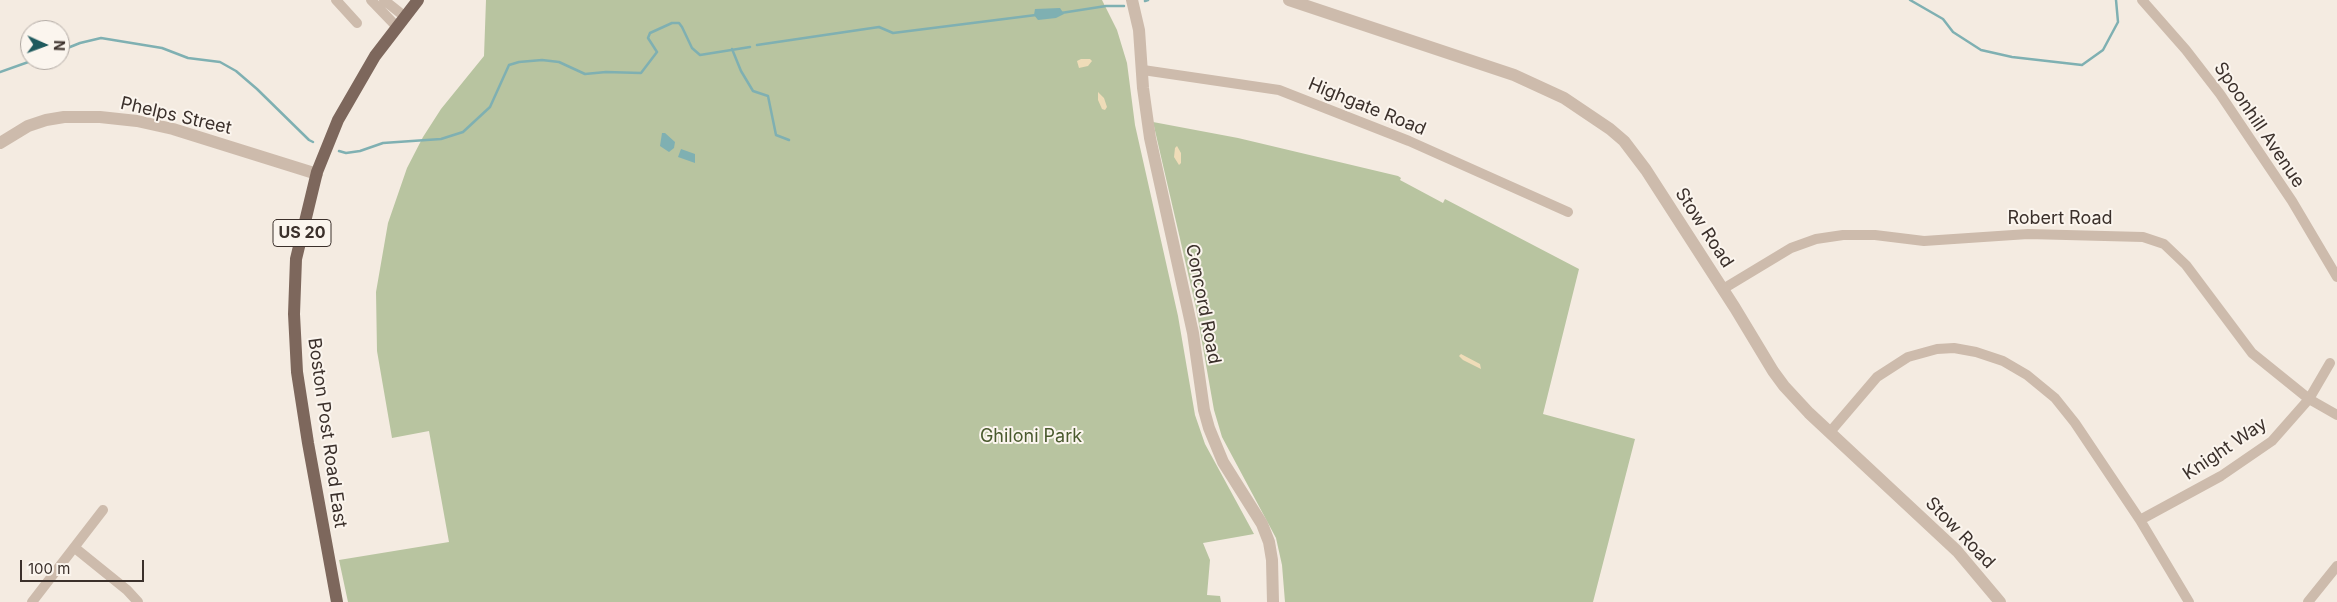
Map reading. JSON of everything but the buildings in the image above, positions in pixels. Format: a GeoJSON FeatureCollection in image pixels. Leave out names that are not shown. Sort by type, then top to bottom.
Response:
{"type":"FeatureCollection","features":[{"type":"Feature","properties":{"kind":"main road","name":"Boston Post Road East"},"geometry":{"type":"LineString","coordinates":[[337,602],[308,443],[295,335],[296,259],[316,174],[330,137],[351,96],[401,21],[418,0]]}},
{"type":"Feature","properties":{"kind":"street"},"geometry":{"type":"LineString","coordinates":[[336,0],[357,23]]}},
{"type":"Feature","properties":{"kind":"street"},"geometry":{"type":"LineString","coordinates":[[371,0],[401,21]]}},
{"type":"Feature","properties":{"kind":"street"},"geometry":{"type":"LineString","coordinates":[[384,0],[401,21]]}},
{"type":"Feature","properties":{"kind":"street","name":"Concord Road"},"geometry":{"type":"LineString","coordinates":[[1132,0],[1139,30],[1150,138],[1193,333],[1204,410],[1223,462],[1262,524],[1272,560],[1273,602]]}},
{"type":"Feature","properties":{"kind":"street","name":"Stow Road"},"geometry":{"type":"LineString","coordinates":[[1290,0],[1514,76],[1548,90],[1580,108],[1610,129],[1636,155],[1723,289],[1773,371],[1796,400],[1957,551],[2000,602]]}},
{"type":"Feature","properties":{"kind":"street","name":"Spoonhill Avenue"},"geometry":{"type":"LineString","coordinates":[[2142,0],[2186,50],[2220,94],[2292,201],[2337,277]]}},
{"type":"Feature","properties":{"kind":"street","name":"Highgate Road"},"geometry":{"type":"LineString","coordinates":[[1143,70],[1279,90],[1409,141],[1568,212]]}},
{"type":"Feature","properties":{"kind":"street","name":"Phelps Street"},"geometry":{"type":"LineString","coordinates":[[0,143],[28,126],[46,120],[82,116],[110,118],[173,129],[316,174]]}},
{"type":"Feature","properties":{"kind":"street","name":"Robert Road"},"geometry":{"type":"LineString","coordinates":[[1723,289],[1791,248],[1816,239],[1843,235],[1874,235],[1924,241],[2028,234],[2143,236],[2164,244],[2186,264],[2252,353],[2309,399],[2337,415]]}},
{"type":"Feature","properties":{"kind":"street"},"geometry":{"type":"LineString","coordinates":[[1830,432],[1877,377],[1908,357],[1937,349],[1954,348],[1976,352],[2003,362],[2027,375],[2055,398],[2075,423],[2140,520],[2189,602]]}},
{"type":"Feature","properties":{"kind":"street","name":"Knight Way"},"geometry":{"type":"LineString","coordinates":[[2140,520],[2221,476],[2272,441],[2309,399],[2330,363]]}},
{"type":"Feature","properties":{"kind":"street"},"geometry":{"type":"LineString","coordinates":[[32,602],[49,577],[75,548],[102,510]]}},
{"type":"Feature","properties":{"kind":"street"},"geometry":{"type":"LineString","coordinates":[[75,548],[127,590],[138,602]]}},
{"type":"Feature","properties":{"kind":"street"},"geometry":{"type":"LineString","coordinates":[[2308,602],[2337,566]]}},
{"type":"Feature","properties":{"kind":"green space","name":"Ghiloni Park"},"geometry":{"type":"Polygon","coordinates":[[[486,0],[1102,0],[1117,30],[1127,63],[1135,125],[1178,316],[1195,415],[1205,444],[1254,534],[1203,543],[1210,560],[1207,595],[1220,596],[1221,602],[348,602],[339,560],[449,542],[429,431],[392,438],[377,351],[376,292],[388,223],[407,168],[423,137],[441,109],[484,56],[486,0]]]}},
{"type":"Feature","properties":{"kind":"green space"},"geometry":{"type":"Polygon","coordinates":[[[1153,122],[1238,138],[1398,176],[1401,178],[1400,180],[1443,203],[1445,199],[1579,269],[1543,414],[1635,439],[1593,602],[1285,602],[1282,565],[1276,538],[1222,437],[1214,410],[1196,308],[1153,122]]]}},
{"type":"Feature","properties":{"kind":"sand"},"geometry":{"type":"Polygon","coordinates":[[[1090,59],[1092,61],[1088,66],[1079,68],[1077,61],[1090,59]]]}},
{"type":"Feature","properties":{"kind":"sand"},"geometry":{"type":"Polygon","coordinates":[[[1098,92],[1104,98],[1107,107],[1105,110],[1102,109],[1098,100],[1098,92]]]}},
{"type":"Feature","properties":{"kind":"sand"},"geometry":{"type":"Polygon","coordinates":[[[1177,146],[1181,153],[1181,163],[1179,165],[1174,157],[1177,146]]]}},
{"type":"Feature","properties":{"kind":"sand"},"geometry":{"type":"Polygon","coordinates":[[[1461,354],[1480,364],[1481,369],[1463,360],[1459,356],[1461,354]]]}},
{"type":"Feature","properties":{"kind":"water"},"geometry":{"type":"Polygon","coordinates":[[[1060,8],[1064,14],[1056,18],[1038,20],[1034,15],[1035,9],[1060,8]]]}},
{"type":"Feature","properties":{"kind":"water"},"geometry":{"type":"Polygon","coordinates":[[[662,133],[665,133],[675,142],[674,148],[669,152],[660,146],[662,133]]]}},
{"type":"Feature","properties":{"kind":"water"},"geometry":{"type":"Polygon","coordinates":[[[681,149],[695,154],[695,163],[678,157],[681,149]]]}},
{"type":"Feature","properties":{"kind":"waterway"},"geometry":{"type":"LineString","coordinates":[[1910,0],[1943,19],[1953,32],[1981,50],[2012,57],[2082,65],[2103,50],[2118,22],[2116,0]]}},
{"type":"Feature","properties":{"kind":"waterway"},"geometry":{"type":"LineString","coordinates":[[1061,13],[1106,6],[1124,6]]}},
{"type":"Feature","properties":{"kind":"waterway"},"geometry":{"type":"LineString","coordinates":[[757,45],[879,27],[893,33],[1036,15]]}},
{"type":"Feature","properties":{"kind":"waterway"},"geometry":{"type":"LineString","coordinates":[[339,151],[346,153],[360,151],[383,143],[441,139],[463,132],[490,107],[509,65],[519,62],[542,60],[559,62],[585,74],[606,72],[641,73],[657,52],[648,38],[650,33],[672,23],[679,23],[692,48],[700,55],[750,47]]}},
{"type":"Feature","properties":{"kind":"waterway"},"geometry":{"type":"LineString","coordinates":[[70,47],[101,38],[162,48],[188,58],[220,62],[236,71],[257,89],[313,142]]}},
{"type":"Feature","properties":{"kind":"waterway"},"geometry":{"type":"LineString","coordinates":[[732,49],[741,71],[753,91],[768,96],[776,135],[789,140]]}},
{"type":"Feature","properties":{"kind":"waterway"},"geometry":{"type":"LineString","coordinates":[[0,72],[20,65]]}}]}
